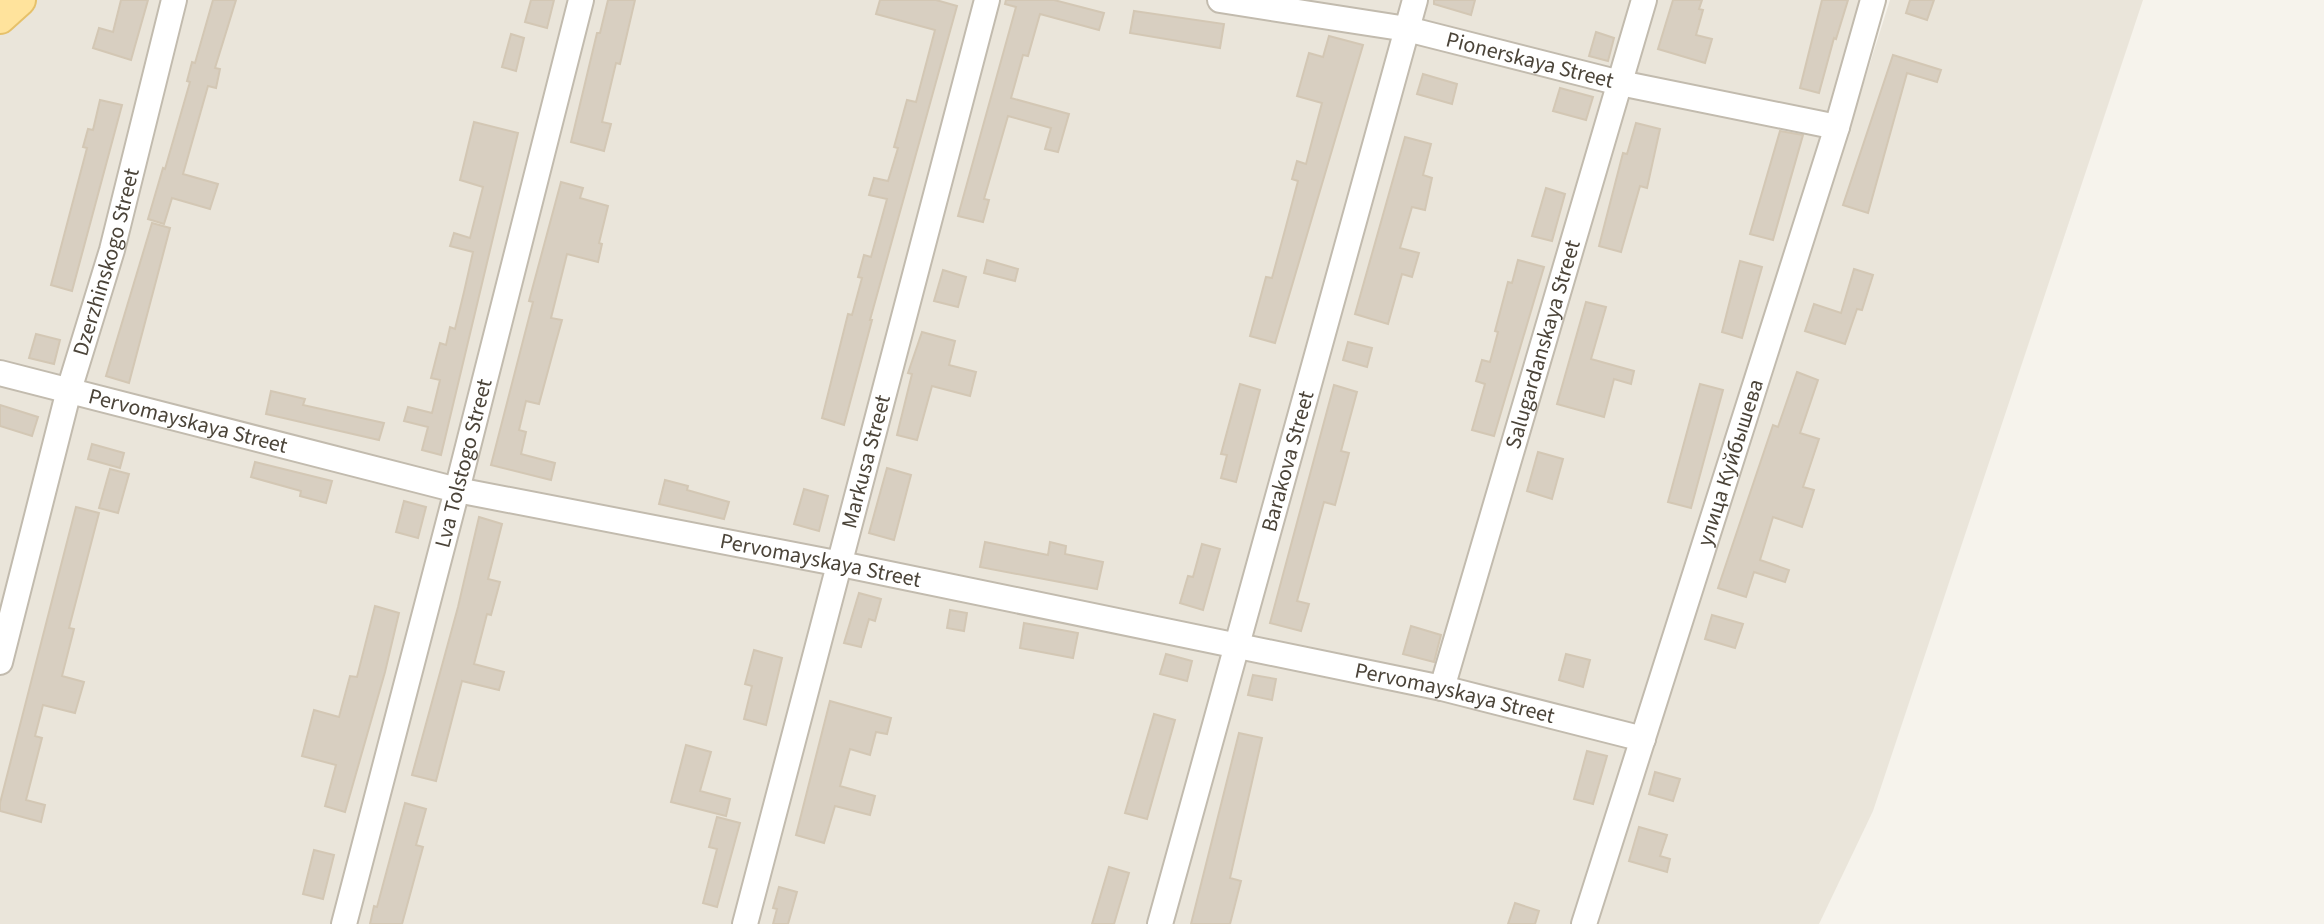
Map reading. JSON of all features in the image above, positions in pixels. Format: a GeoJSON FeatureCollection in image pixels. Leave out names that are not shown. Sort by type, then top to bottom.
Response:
{"type":"FeatureCollection","features":[{"type":"Feature","properties":{"kind":"main road"},"geometry":{"type":"LineString","coordinates":[[0,18],[20,0]]}},
{"type":"Feature","properties":{"kind":"street","name":"Dzerzhinskogo Street"},"geometry":{"type":"LineString","coordinates":[[0,662],[69,390],[112,250],[174,0]]}},
{"type":"Feature","properties":{"kind":"street","name":"Lva Tolstogo Street"},"geometry":{"type":"LineString","coordinates":[[344,924],[581,0]]}},
{"type":"Feature","properties":{"kind":"street","name":"Markusa Street"},"geometry":{"type":"LineString","coordinates":[[745,924],[987,0]]}},
{"type":"Feature","properties":{"kind":"street","name":"Pionerskaya Street"},"geometry":{"type":"LineString","coordinates":[[1220,0],[1407,29],[1620,83],[1837,127]]}},
{"type":"Feature","properties":{"kind":"street","name":"Barakova Street"},"geometry":{"type":"LineString","coordinates":[[1160,924],[1415,0]]}},
{"type":"Feature","properties":{"kind":"street","name":"Salugardanskaya Street"},"geometry":{"type":"LineString","coordinates":[[1442,688],[1644,0]]}},
{"type":"Feature","properties":{"kind":"street","name":"улица Куйбышева"},"geometry":{"type":"LineString","coordinates":[[1584,924],[1837,127],[1873,0]]}},
{"type":"Feature","properties":{"kind":"street","name":"Pervomayskaya Street"},"geometry":{"type":"LineString","coordinates":[[0,373],[457,490],[841,564],[1442,688],[1643,739]]}},
{"type":"Feature","properties":{"kind":"shaded area"},"geometry":{"type":"Polygon","coordinates":[[[20,0],[1873,0],[1584,924],[0,924],[0,18],[20,0]]]}},
{"type":"Feature","properties":{"kind":"shaded area"},"geometry":{"type":"Polygon","coordinates":[[[1890,0],[2143,0],[1873,811],[1819,924],[1598,924],[1890,0]]]}},
{"type":"Feature","properties":{"kind":"building"},"geometry":{"type":"Polygon","coordinates":[[[121,0],[148,0],[131,60],[93,48],[99,28],[113,32],[121,0]]]}},
{"type":"Feature","properties":{"kind":"building"},"geometry":{"type":"Polygon","coordinates":[[[213,0],[236,0],[215,68],[220,69],[216,88],[208,86],[183,174],[218,184],[210,209],[172,198],[164,224],[148,219],[190,82],[187,81],[192,62],[195,63],[213,0]]]}},
{"type":"Feature","properties":{"kind":"building"},"geometry":{"type":"Polygon","coordinates":[[[531,0],[554,0],[547,28],[525,22],[531,0]]]}},
{"type":"Feature","properties":{"kind":"building"},"geometry":{"type":"Polygon","coordinates":[[[608,0],[635,0],[602,122],[611,124],[604,151],[571,142],[608,0]]]}},
{"type":"Feature","properties":{"kind":"building"},"geometry":{"type":"Polygon","coordinates":[[[880,0],[936,0],[957,6],[844,425],[822,418],[848,314],[852,315],[862,278],[858,277],[864,255],[871,257],[887,199],[869,195],[874,178],[888,181],[907,100],[916,102],[935,30],[876,14],[880,0]]]}},
{"type":"Feature","properties":{"kind":"building"},"geometry":{"type":"Polygon","coordinates":[[[1006,0],[1054,0],[1104,13],[1099,30],[1040,14],[1028,56],[1023,55],[1011,98],[1069,114],[1058,152],[1045,149],[1051,128],[1008,116],[984,199],[989,200],[983,222],[958,216],[1016,7],[1005,4],[1006,0]]]}},
{"type":"Feature","properties":{"kind":"building"},"geometry":{"type":"Polygon","coordinates":[[[1434,0],[1475,0],[1471,15],[1434,4],[1434,0]]]}},
{"type":"Feature","properties":{"kind":"building"},"geometry":{"type":"Polygon","coordinates":[[[1673,0],[1702,0],[1699,9],[1703,10],[1696,35],[1712,39],[1705,63],[1658,49],[1673,0]]]}},
{"type":"Feature","properties":{"kind":"building"},"geometry":{"type":"Polygon","coordinates":[[[1822,0],[1848,0],[1819,93],[1800,88],[1822,0]]]}},
{"type":"Feature","properties":{"kind":"building"},"geometry":{"type":"Polygon","coordinates":[[[1910,0],[1934,0],[1927,20],[1906,13],[1910,0]]]}},
{"type":"Feature","properties":{"kind":"building"},"geometry":{"type":"Polygon","coordinates":[[[1134,11],[1224,24],[1220,48],[1130,33],[1134,11]]]}},
{"type":"Feature","properties":{"kind":"building"},"geometry":{"type":"Polygon","coordinates":[[[1596,32],[1614,38],[1608,61],[1589,56],[1596,32]]]}},
{"type":"Feature","properties":{"kind":"building"},"geometry":{"type":"Polygon","coordinates":[[[511,34],[524,38],[516,71],[502,67],[511,34]]]}},
{"type":"Feature","properties":{"kind":"building"},"geometry":{"type":"Polygon","coordinates":[[[1329,36],[1363,45],[1275,343],[1250,336],[1266,277],[1272,278],[1285,230],[1298,181],[1292,179],[1297,161],[1306,164],[1322,103],[1297,96],[1309,53],[1323,57],[1329,36]]]}},
{"type":"Feature","properties":{"kind":"building"},"geometry":{"type":"Polygon","coordinates":[[[1893,55],[1941,70],[1937,82],[1907,73],[1868,213],[1843,205],[1893,55]]]}},
{"type":"Feature","properties":{"kind":"building"},"geometry":{"type":"Polygon","coordinates":[[[1423,74],[1457,84],[1452,104],[1417,94],[1423,74]]]}},
{"type":"Feature","properties":{"kind":"building"},"geometry":{"type":"Polygon","coordinates":[[[1560,88],[1593,97],[1586,120],[1553,111],[1560,88]]]}},
{"type":"Feature","properties":{"kind":"building"},"geometry":{"type":"Polygon","coordinates":[[[100,100],[122,105],[72,291],[51,285],[87,148],[83,147],[88,129],[93,130],[100,100]]]}},
{"type":"Feature","properties":{"kind":"building"},"geometry":{"type":"Polygon","coordinates":[[[474,122],[518,133],[441,455],[422,450],[428,427],[404,421],[408,407],[432,413],[440,380],[431,378],[440,343],[446,345],[450,327],[455,329],[464,292],[473,252],[450,246],[454,233],[470,238],[483,187],[460,180],[474,122]]]}},
{"type":"Feature","properties":{"kind":"building"},"geometry":{"type":"Polygon","coordinates":[[[1636,123],[1660,129],[1647,188],[1640,186],[1621,252],[1599,246],[1623,153],[1627,154],[1636,123]]]}},
{"type":"Feature","properties":{"kind":"building"},"geometry":{"type":"Polygon","coordinates":[[[1780,131],[1803,135],[1773,240],[1750,234],[1780,131]]]}},
{"type":"Feature","properties":{"kind":"building"},"geometry":{"type":"Polygon","coordinates":[[[1405,137],[1431,144],[1423,175],[1432,178],[1425,210],[1412,207],[1400,248],[1419,253],[1412,277],[1402,274],[1388,324],[1355,314],[1405,137]]]}},
{"type":"Feature","properties":{"kind":"building"},"geometry":{"type":"Polygon","coordinates":[[[561,182],[583,188],[580,198],[608,206],[598,262],[567,254],[551,318],[562,320],[539,404],[526,401],[519,430],[526,432],[521,454],[555,463],[551,480],[491,465],[533,302],[529,301],[561,182]]]}},
{"type":"Feature","properties":{"kind":"building"},"geometry":{"type":"Polygon","coordinates":[[[1546,188],[1565,194],[1552,241],[1532,236],[1546,188]]]}},
{"type":"Feature","properties":{"kind":"building"},"geometry":{"type":"Polygon","coordinates":[[[152,223],[170,228],[129,383],[106,376],[152,223]]]}},
{"type":"Feature","properties":{"kind":"building"},"geometry":{"type":"Polygon","coordinates":[[[987,260],[1018,269],[1015,281],[984,273],[987,260]]]}},
{"type":"Feature","properties":{"kind":"building"},"geometry":{"type":"Polygon","coordinates":[[[1518,260],[1544,267],[1494,436],[1472,430],[1485,384],[1476,381],[1482,360],[1490,362],[1508,282],[1512,283],[1518,260]]]}},
{"type":"Feature","properties":{"kind":"building"},"geometry":{"type":"Polygon","coordinates":[[[1740,261],[1762,267],[1742,338],[1722,332],[1740,261]]]}},
{"type":"Feature","properties":{"kind":"building"},"geometry":{"type":"Polygon","coordinates":[[[1854,269],[1873,275],[1862,310],[1857,309],[1845,344],[1805,331],[1814,304],[1841,313],[1854,269]]]}},
{"type":"Feature","properties":{"kind":"building"},"geometry":{"type":"Polygon","coordinates":[[[943,270],[966,277],[958,307],[934,301],[943,270]]]}},
{"type":"Feature","properties":{"kind":"building"},"geometry":{"type":"Polygon","coordinates":[[[1586,302],[1606,307],[1591,359],[1634,371],[1631,384],[1614,379],[1604,417],[1557,404],[1586,302]]]}},
{"type":"Feature","properties":{"kind":"building"},"geometry":{"type":"Polygon","coordinates":[[[922,332],[955,341],[949,365],[976,372],[970,396],[932,386],[917,440],[897,435],[912,374],[908,373],[922,332]]]}},
{"type":"Feature","properties":{"kind":"building"},"geometry":{"type":"Polygon","coordinates":[[[36,334],[60,340],[54,364],[29,358],[36,334]]]}},
{"type":"Feature","properties":{"kind":"building"},"geometry":{"type":"Polygon","coordinates":[[[1348,342],[1372,348],[1367,367],[1343,360],[1348,342]]]}},
{"type":"Feature","properties":{"kind":"building"},"geometry":{"type":"Polygon","coordinates":[[[1797,372],[1818,380],[1800,433],[1819,439],[1803,487],[1814,490],[1802,527],[1773,517],[1760,560],[1789,570],[1785,582],[1754,572],[1746,597],[1718,588],[1773,425],[1778,427],[1797,372]]]}},
{"type":"Feature","properties":{"kind":"building"},"geometry":{"type":"Polygon","coordinates":[[[1240,384],[1260,390],[1236,482],[1221,478],[1227,455],[1221,454],[1240,384]]]}},
{"type":"Feature","properties":{"kind":"building"},"geometry":{"type":"Polygon","coordinates":[[[1700,384],[1723,390],[1691,508],[1668,502],[1700,384]]]}},
{"type":"Feature","properties":{"kind":"building"},"geometry":{"type":"Polygon","coordinates":[[[1334,385],[1357,392],[1341,451],[1349,453],[1335,505],[1324,502],[1297,601],[1309,604],[1301,631],[1270,623],[1334,385]]]}},
{"type":"Feature","properties":{"kind":"building"},"geometry":{"type":"Polygon","coordinates":[[[271,391],[305,399],[303,405],[384,423],[379,440],[266,414],[271,391]]]}},
{"type":"Feature","properties":{"kind":"building"},"geometry":{"type":"Polygon","coordinates":[[[0,405],[38,417],[32,436],[0,426],[0,405]]]}},
{"type":"Feature","properties":{"kind":"building"},"geometry":{"type":"Polygon","coordinates":[[[92,444],[124,453],[120,468],[88,459],[92,444]]]}},
{"type":"Feature","properties":{"kind":"building"},"geometry":{"type":"Polygon","coordinates":[[[1538,452],[1563,459],[1552,499],[1527,491],[1538,452]]]}},
{"type":"Feature","properties":{"kind":"building"},"geometry":{"type":"Polygon","coordinates":[[[255,462],[332,481],[326,503],[300,496],[301,491],[251,477],[255,462]]]}},
{"type":"Feature","properties":{"kind":"building"},"geometry":{"type":"Polygon","coordinates":[[[887,468],[911,475],[894,540],[869,533],[887,468]]]}},
{"type":"Feature","properties":{"kind":"building"},"geometry":{"type":"Polygon","coordinates":[[[110,469],[129,474],[118,513],[99,508],[110,469]]]}},
{"type":"Feature","properties":{"kind":"building"},"geometry":{"type":"Polygon","coordinates":[[[665,480],[729,502],[724,519],[659,504],[665,480]]]}},
{"type":"Feature","properties":{"kind":"building"},"geometry":{"type":"Polygon","coordinates":[[[804,489],[828,496],[819,531],[794,524],[804,489]]]}},
{"type":"Feature","properties":{"kind":"building"},"geometry":{"type":"Polygon","coordinates":[[[404,501],[426,507],[418,538],[396,532],[404,501]]]}},
{"type":"Feature","properties":{"kind":"building"},"geometry":{"type":"Polygon","coordinates":[[[76,507],[99,513],[69,628],[74,629],[62,676],[84,682],[75,713],[43,705],[35,736],[42,738],[26,800],[45,805],[41,822],[0,811],[0,803],[76,507]]]}},
{"type":"Feature","properties":{"kind":"building"},"geometry":{"type":"Polygon","coordinates":[[[479,517],[502,524],[488,579],[500,582],[491,615],[487,614],[474,664],[504,672],[499,690],[462,681],[436,781],[412,775],[479,517]]]}},
{"type":"Feature","properties":{"kind":"building"},"geometry":{"type":"Polygon","coordinates":[[[985,542],[1048,555],[1050,542],[1066,546],[1065,554],[1103,562],[1097,589],[980,567],[985,542]]]}},
{"type":"Feature","properties":{"kind":"building"},"geometry":{"type":"Polygon","coordinates":[[[1202,544],[1220,549],[1203,610],[1180,603],[1188,576],[1193,577],[1202,544]]]}},
{"type":"Feature","properties":{"kind":"building"},"geometry":{"type":"Polygon","coordinates":[[[859,593],[881,599],[875,621],[869,619],[861,647],[844,643],[859,593]]]}},
{"type":"Feature","properties":{"kind":"building"},"geometry":{"type":"Polygon","coordinates":[[[375,606],[399,613],[345,812],[325,806],[336,765],[302,756],[314,710],[339,717],[350,676],[357,677],[375,606]]]}},
{"type":"Feature","properties":{"kind":"building"},"geometry":{"type":"Polygon","coordinates":[[[950,610],[967,613],[964,631],[947,628],[950,610]]]}},
{"type":"Feature","properties":{"kind":"building"},"geometry":{"type":"Polygon","coordinates":[[[1712,615],[1743,624],[1735,648],[1705,639],[1712,615]]]}},
{"type":"Feature","properties":{"kind":"building"},"geometry":{"type":"Polygon","coordinates":[[[1024,623],[1078,633],[1073,658],[1020,648],[1024,623]]]}},
{"type":"Feature","properties":{"kind":"building"},"geometry":{"type":"Polygon","coordinates":[[[1411,626],[1441,635],[1434,662],[1403,654],[1411,626]]]}},
{"type":"Feature","properties":{"kind":"building"},"geometry":{"type":"Polygon","coordinates":[[[754,650],[782,658],[766,725],[744,719],[752,686],[745,684],[754,650]]]}},
{"type":"Feature","properties":{"kind":"building"},"geometry":{"type":"Polygon","coordinates":[[[1166,654],[1192,661],[1187,681],[1160,674],[1166,654]]]}},
{"type":"Feature","properties":{"kind":"building"},"geometry":{"type":"Polygon","coordinates":[[[1566,654],[1590,660],[1583,687],[1559,680],[1566,654]]]}},
{"type":"Feature","properties":{"kind":"building"},"geometry":{"type":"Polygon","coordinates":[[[1253,675],[1276,679],[1272,700],[1248,695],[1253,675]]]}},
{"type":"Feature","properties":{"kind":"building"},"geometry":{"type":"Polygon","coordinates":[[[830,701],[891,718],[887,734],[876,732],[870,755],[850,749],[840,786],[875,796],[870,815],[835,806],[824,843],[796,835],[830,701]]]}},
{"type":"Feature","properties":{"kind":"building"},"geometry":{"type":"Polygon","coordinates":[[[1154,714],[1175,720],[1147,819],[1125,813],[1154,714]]]}},
{"type":"Feature","properties":{"kind":"building"},"geometry":{"type":"Polygon","coordinates":[[[1239,733],[1262,738],[1230,878],[1241,881],[1230,924],[1191,924],[1239,733]]]}},
{"type":"Feature","properties":{"kind":"building"},"geometry":{"type":"Polygon","coordinates":[[[686,745],[711,752],[700,791],[730,799],[726,816],[671,802],[686,745]]]}},
{"type":"Feature","properties":{"kind":"building"},"geometry":{"type":"Polygon","coordinates":[[[1587,751],[1607,756],[1593,804],[1574,799],[1587,751]]]}},
{"type":"Feature","properties":{"kind":"building"},"geometry":{"type":"Polygon","coordinates":[[[1655,772],[1680,779],[1673,801],[1649,794],[1655,772]]]}},
{"type":"Feature","properties":{"kind":"building"},"geometry":{"type":"Polygon","coordinates":[[[405,803],[426,809],[416,845],[423,847],[402,924],[370,924],[374,906],[377,907],[405,803]]]}},
{"type":"Feature","properties":{"kind":"building"},"geometry":{"type":"Polygon","coordinates":[[[717,817],[740,823],[717,907],[703,903],[717,849],[709,847],[717,817]]]}},
{"type":"Feature","properties":{"kind":"building"},"geometry":{"type":"Polygon","coordinates":[[[1639,827],[1667,835],[1660,856],[1670,859],[1667,872],[1629,861],[1639,827]]]}},
{"type":"Feature","properties":{"kind":"building"},"geometry":{"type":"Polygon","coordinates":[[[314,850],[334,855],[323,899],[303,894],[314,850]]]}},
{"type":"Feature","properties":{"kind":"building"},"geometry":{"type":"Polygon","coordinates":[[[1109,867],[1129,873],[1114,924],[1092,924],[1109,867]]]}},
{"type":"Feature","properties":{"kind":"building"},"geometry":{"type":"Polygon","coordinates":[[[779,887],[797,892],[788,924],[773,924],[777,909],[773,908],[779,887]]]}},
{"type":"Feature","properties":{"kind":"building"},"geometry":{"type":"Polygon","coordinates":[[[1515,903],[1539,911],[1535,924],[1508,924],[1515,903]]]}}]}
